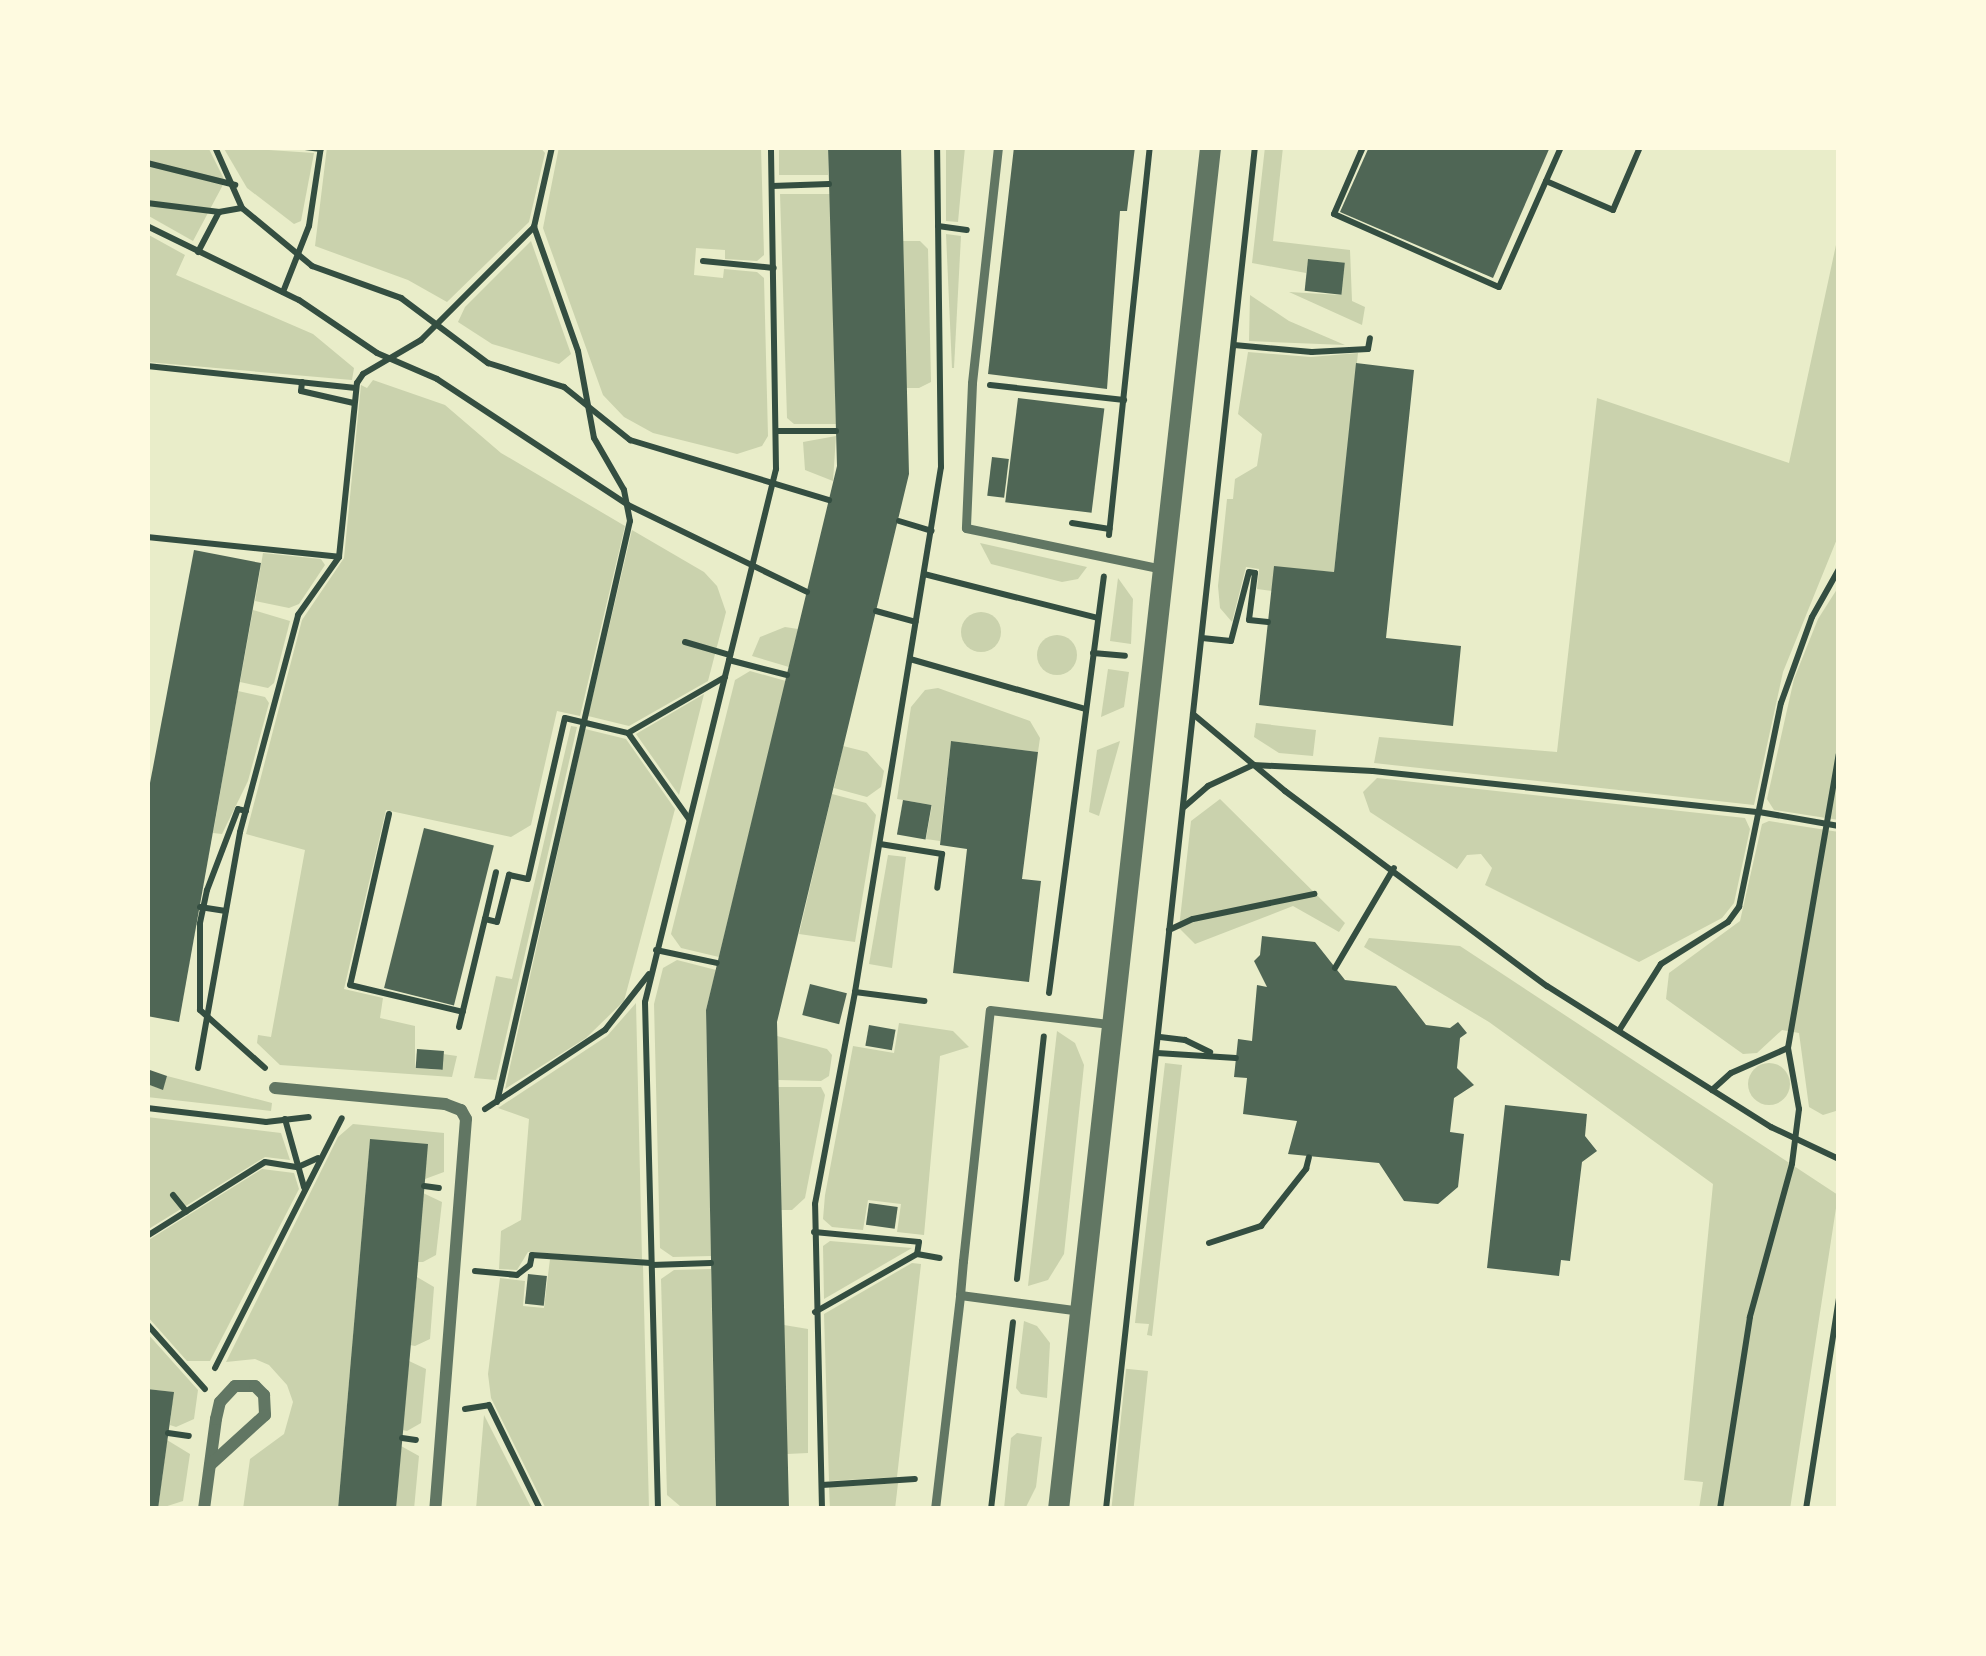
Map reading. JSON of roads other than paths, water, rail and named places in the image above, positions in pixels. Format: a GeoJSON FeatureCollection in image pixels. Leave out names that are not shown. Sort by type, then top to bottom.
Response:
{"type":"FeatureCollection","features":[{"type":"Feature","properties":{"kind":"street"},"geometry":{"type":"LineString","coordinates":[[1058,1509],[1210,147]]}},
{"type":"Feature","properties":{"kind":"street"},"geometry":{"type":"LineString","coordinates":[[275,1088],[445,1104],[461,1110],[466,1119],[435,1509]]}},
{"type":"Feature","properties":{"kind":"street"},"geometry":{"type":"LineString","coordinates":[[204,1509],[210,1465],[224,1395],[242,1384],[260,1390],[265,1415],[210,1465]]}},
{"type":"Feature","properties":{"kind":"lane"},"geometry":{"type":"LineString","coordinates":[[998,147],[972,383],[966,528],[1164,569]]}},
{"type":"Feature","properties":{"kind":"lane"},"geometry":{"type":"LineString","coordinates":[[934,1509],[990,1010],[1114,1025]]}},
{"type":"Feature","properties":{"kind":"lane"},"geometry":{"type":"LineString","coordinates":[[960,1295],[1081,1311]]}}]}
